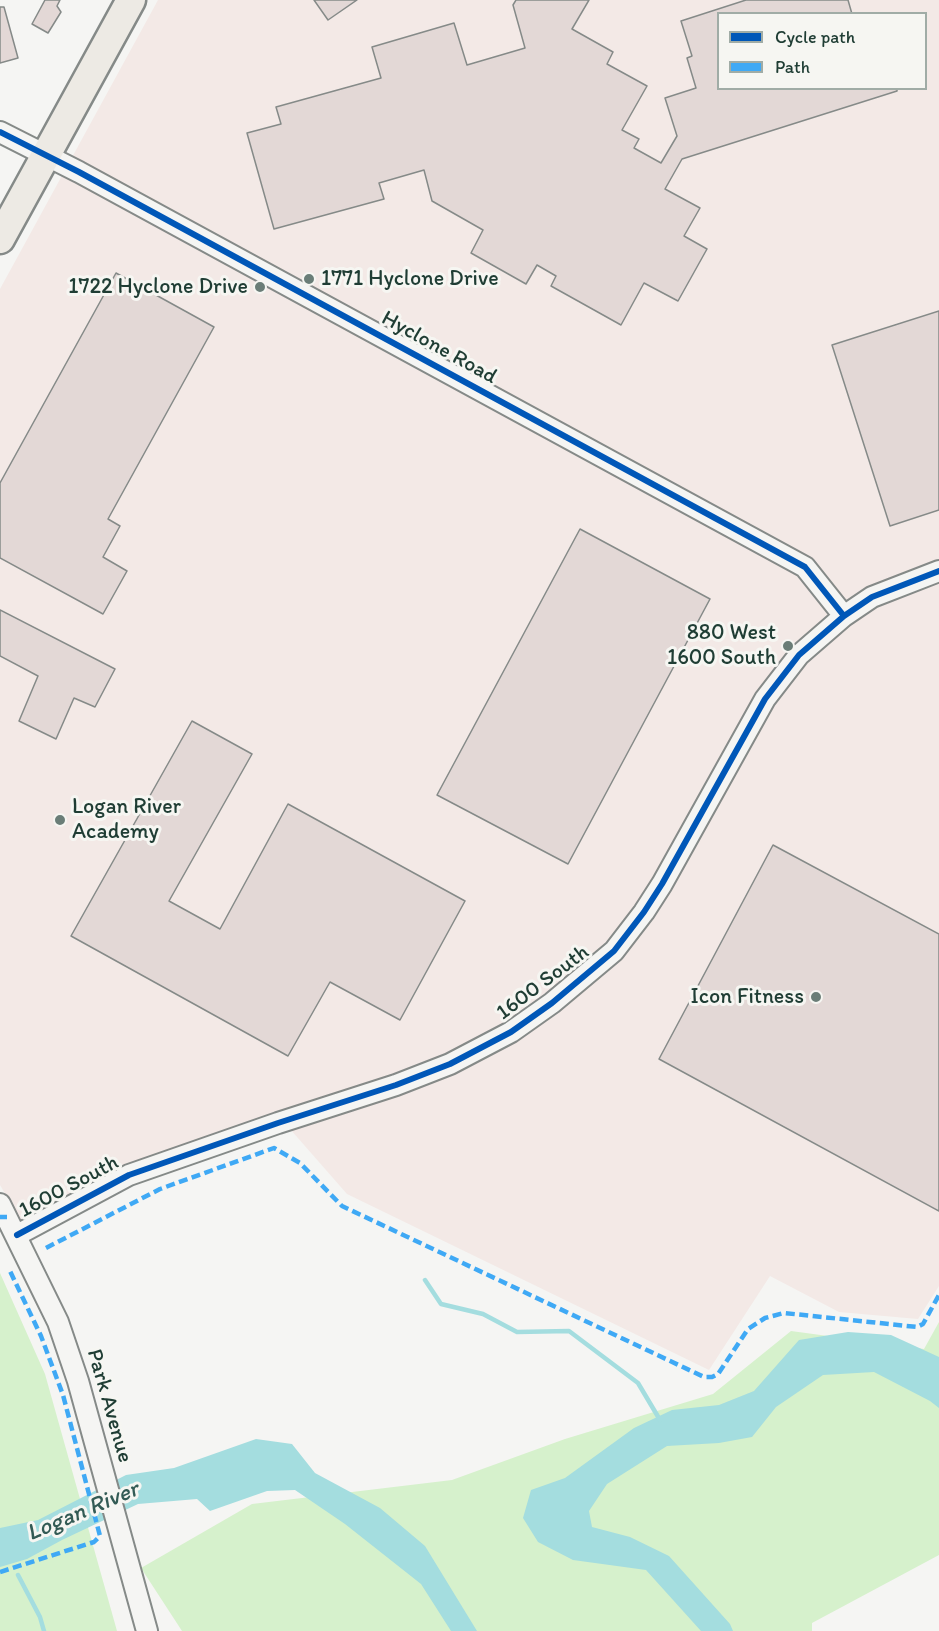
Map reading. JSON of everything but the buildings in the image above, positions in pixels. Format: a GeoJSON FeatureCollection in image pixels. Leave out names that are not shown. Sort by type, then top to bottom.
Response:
{"type":"FeatureCollection","features":[{"type":"Feature","properties":{"kind":"highway"},"geometry":{"type":"LineString","coordinates":[[0,239],[130,0]]}},
{"type":"Feature","properties":{"kind":"street","name":"Hyclone Road"},"geometry":{"type":"LineString","coordinates":[[0,132],[805,567],[844,616]]}},
{"type":"Feature","properties":{"kind":"street","name":"1600 South"},"geometry":{"type":"LineString","coordinates":[[17,1235],[129,1175],[396,1085],[450,1064],[511,1032],[552,1003],[614,951],[644,912],[662,884],[765,699],[799,655],[844,616],[872,597],[939,571]]}},
{"type":"Feature","properties":{"kind":"street","name":"Park Avenue"},"geometry":{"type":"LineString","coordinates":[[0,1204],[58,1322],[78,1381],[147,1631]]}},
{"type":"Feature","properties":{"kind":"shaded area"},"geometry":{"type":"Polygon","coordinates":[[[158,0],[939,0],[939,1286],[918,1319],[839,1312],[770,1276],[709,1370],[347,1194],[276,1113],[22,1223],[0,1185],[0,289],[158,0]]]}},
{"type":"Feature","properties":{"kind":"green space"},"geometry":{"type":"Polygon","coordinates":[[[0,1273],[45,1374],[117,1631],[0,1631],[0,1273]]]}},
{"type":"Feature","properties":{"kind":"green space"},"geometry":{"type":"Polygon","coordinates":[[[939,1322],[939,1555],[812,1623],[812,1631],[182,1631],[141,1568],[252,1504],[452,1480],[565,1439],[713,1394],[791,1331],[924,1349],[939,1322]]]}},
{"type":"Feature","properties":{"kind":"water"},"geometry":{"type":"Polygon","coordinates":[[[848,1332],[891,1335],[939,1357],[939,1408],[874,1372],[823,1375],[776,1407],[752,1437],[719,1443],[667,1446],[607,1484],[589,1511],[592,1527],[630,1537],[669,1556],[730,1624],[733,1631],[701,1631],[646,1570],[573,1560],[538,1542],[523,1518],[531,1490],[565,1478],[634,1428],[672,1410],[719,1405],[754,1391],[799,1340],[848,1332]]]}},
{"type":"Feature","properties":{"kind":"water","name":"Logan River"},"geometry":{"type":"Polygon","coordinates":[[[256,1439],[292,1444],[315,1473],[380,1508],[425,1546],[477,1631],[451,1631],[421,1584],[345,1524],[295,1490],[267,1491],[210,1511],[197,1499],[138,1504],[27,1559],[0,1567],[0,1528],[38,1520],[126,1475],[174,1468],[256,1439]]]}},
{"type":"Feature","properties":{"kind":"waterway"},"geometry":{"type":"LineString","coordinates":[[425,1280],[441,1304],[483,1314],[517,1332],[569,1331],[638,1383],[660,1420]]}},
{"type":"Feature","properties":{"kind":"waterway"},"geometry":{"type":"LineString","coordinates":[[18,1575],[40,1617],[44,1631]]}},
{"type":"Feature","properties":{"kind":"marked path"},"geometry":{"type":"LineString","coordinates":[[46,1248],[160,1189],[274,1148],[300,1163],[342,1206],[704,1377],[718,1374],[748,1329],[765,1318],[784,1313],[917,1327],[923,1324],[939,1295]]}},
{"type":"Feature","properties":{"kind":"marked path"},"geometry":{"type":"LineString","coordinates":[[0,1217],[7,1217]]}},
{"type":"Feature","properties":{"kind":"marked path"},"geometry":{"type":"LineString","coordinates":[[0,1572],[94,1542],[100,1536],[63,1395],[41,1336],[9,1269]]}},
{"type":"Feature","properties":{"kind":"cycle path"},"geometry":{"type":"LineString","coordinates":[[0,132],[79,172],[805,567],[844,616]]}},
{"type":"Feature","properties":{"kind":"cycle path"},"geometry":{"type":"LineString","coordinates":[[17,1235],[129,1175],[396,1085],[450,1064],[511,1032],[552,1003],[614,951],[644,912],[662,884],[765,699],[799,655],[844,616],[872,597],[939,571]]}},
{"type":"Feature","properties":{"kind":"place","name":"1771 Hyclone Drive"},"geometry":{"type":"Point","coordinates":[309,279]}},
{"type":"Feature","properties":{"kind":"place","name":"1722 Hyclone Drive"},"geometry":{"type":"Point","coordinates":[260,287]}},
{"type":"Feature","properties":{"kind":"place","name":"880 West 1600 South"},"geometry":{"type":"Point","coordinates":[788,646]}},
{"type":"Feature","properties":{"kind":"place","name":"Logan River Academy"},"geometry":{"type":"Point","coordinates":[60,820]}},
{"type":"Feature","properties":{"kind":"place","name":"Icon Fitness"},"geometry":{"type":"Point","coordinates":[816,997]}}]}
